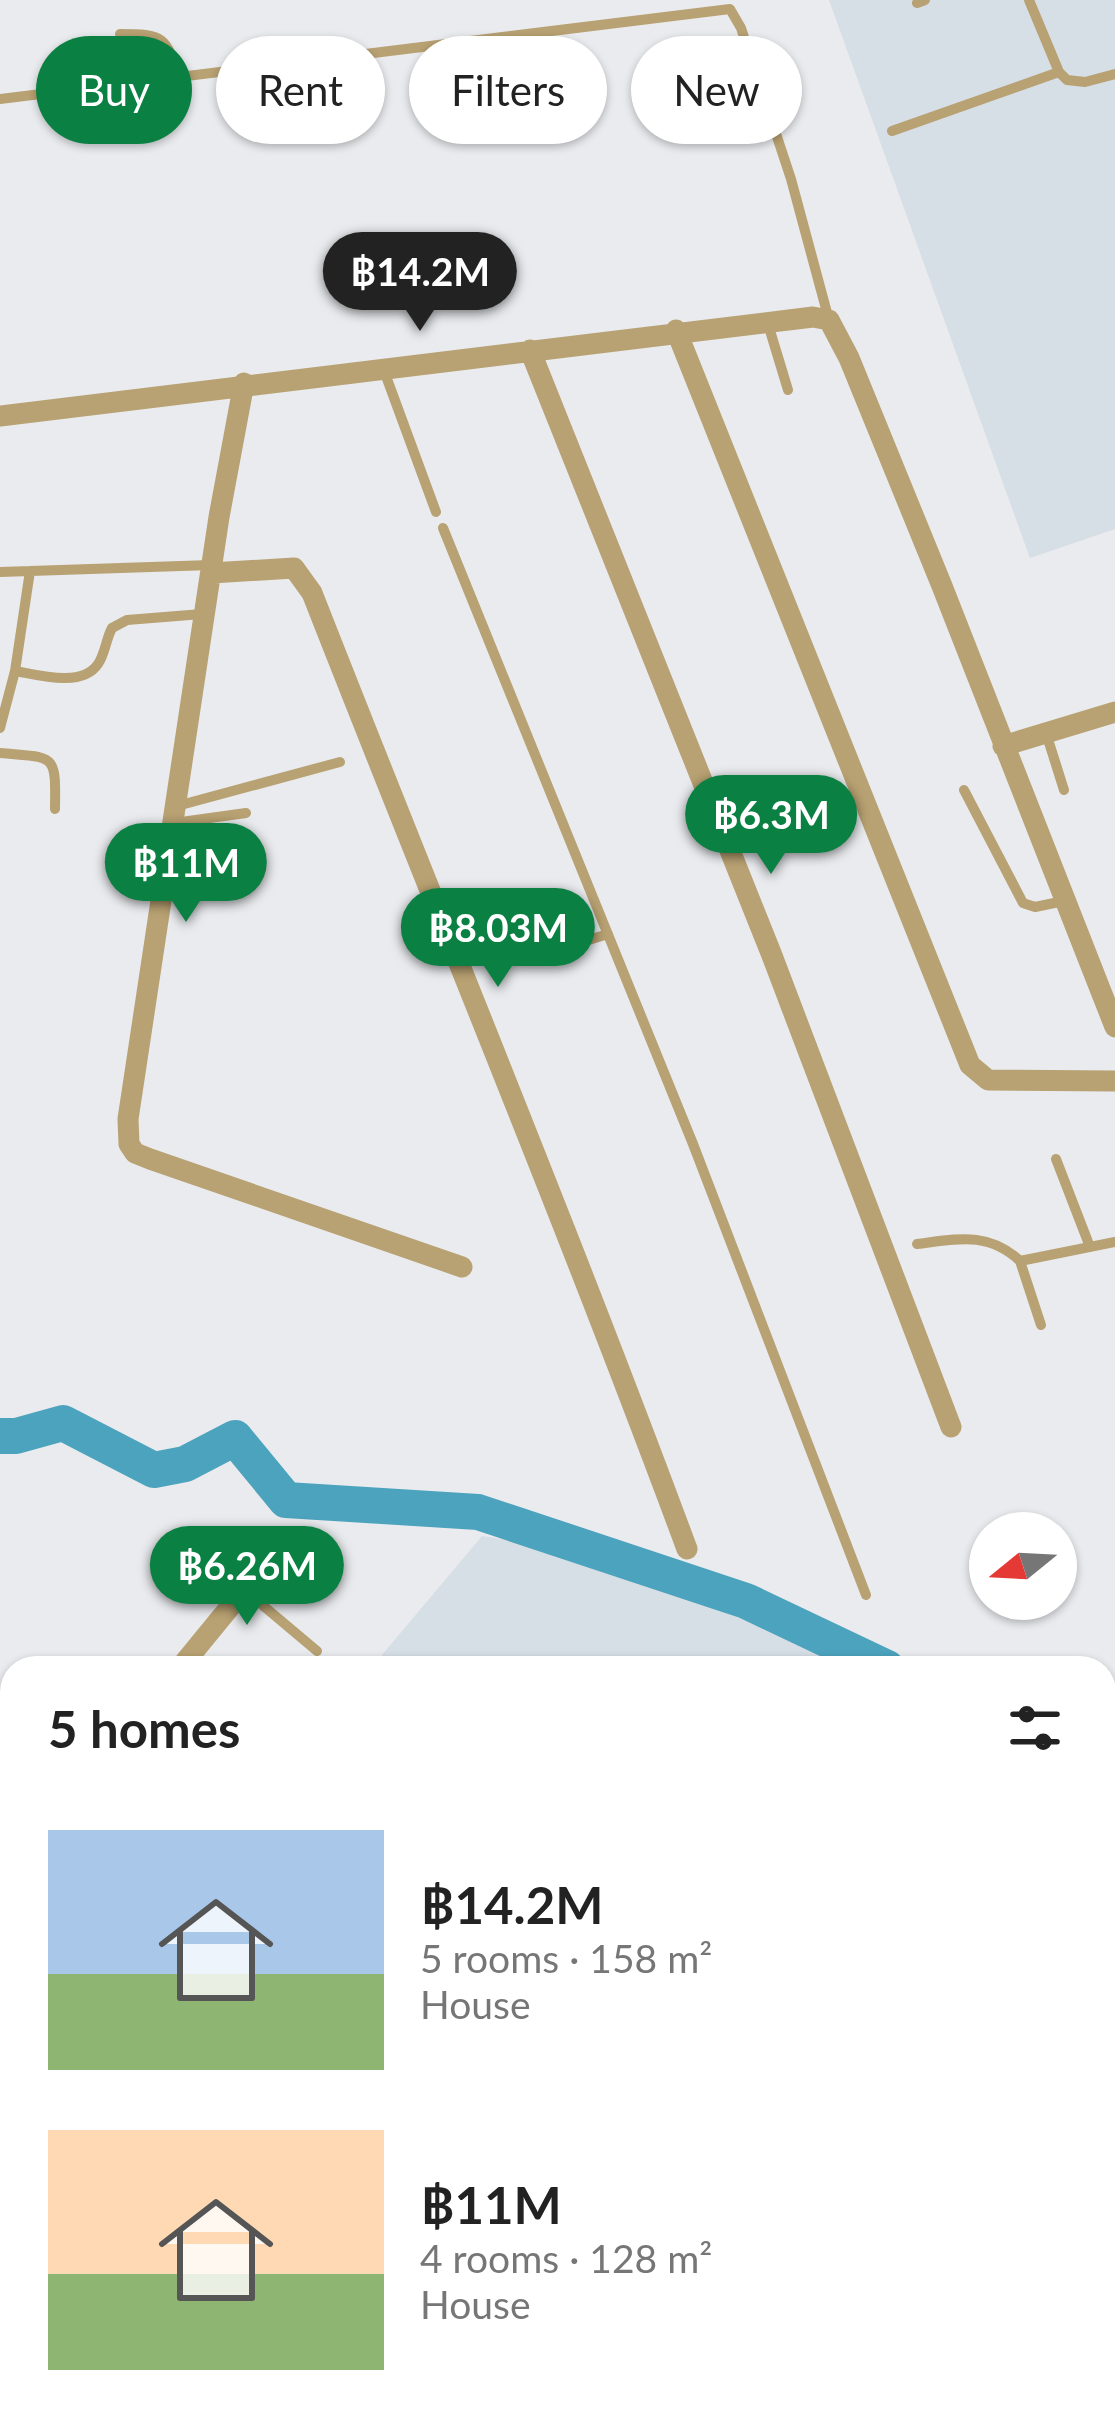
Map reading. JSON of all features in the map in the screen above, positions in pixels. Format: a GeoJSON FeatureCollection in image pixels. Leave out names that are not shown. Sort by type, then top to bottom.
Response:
{"type":"FeatureCollection","features":[{"type":"Feature","properties":{"kind":"street"},"geometry":{"type":"LineString","coordinates":[[0,416],[676,331],[813,316],[829,320],[925,544],[1115,1027]]}},
{"type":"Feature","properties":{"kind":"street"},"geometry":{"type":"LineString","coordinates":[[676,331],[970,1065],[988,1081],[1115,1082]]}},
{"type":"Feature","properties":{"kind":"street"},"geometry":{"type":"LineString","coordinates":[[530,350],[771,953],[951,1427]]}},
{"type":"Feature","properties":{"kind":"street"},"geometry":{"type":"LineString","coordinates":[[244,383],[211,569],[127,1132],[135,1153],[463,1268]]}},
{"type":"Feature","properties":{"kind":"street"},"geometry":{"type":"LineString","coordinates":[[211,569],[294,568],[312,593],[588,1283],[687,1549]]}},
{"type":"Feature","properties":{"kind":"street"},"geometry":{"type":"LineString","coordinates":[[1003,746],[1115,712]]}},
{"type":"Feature","properties":{"kind":"street"},"geometry":{"type":"LineString","coordinates":[[189,1656],[242,1588],[270,1566],[312,1571]]}},
{"type":"Feature","properties":{"kind":"lane"},"geometry":{"type":"LineString","coordinates":[[1029,0],[1059,72],[1075,83],[1115,74]]}},
{"type":"Feature","properties":{"kind":"lane"},"geometry":{"type":"LineString","coordinates":[[192,76],[730,9],[741,28],[791,179],[829,320]]}},
{"type":"Feature","properties":{"kind":"lane"},"geometry":{"type":"LineString","coordinates":[[120,34],[155,36]]}},
{"type":"Feature","properties":{"kind":"lane"},"geometry":{"type":"LineString","coordinates":[[892,131],[1059,72]]}},
{"type":"Feature","properties":{"kind":"lane"},"geometry":{"type":"LineString","coordinates":[[0,99],[36,95]]}},
{"type":"Feature","properties":{"kind":"lane"},"geometry":{"type":"LineString","coordinates":[[767,322],[788,390]]}},
{"type":"Feature","properties":{"kind":"lane"},"geometry":{"type":"LineString","coordinates":[[383,367],[436,512]]}},
{"type":"Feature","properties":{"kind":"lane"},"geometry":{"type":"LineString","coordinates":[[443,528],[777,1360],[866,1595]]}},
{"type":"Feature","properties":{"kind":"lane"},"geometry":{"type":"LineString","coordinates":[[0,572],[211,569]]}},
{"type":"Feature","properties":{"kind":"lane"},"geometry":{"type":"LineString","coordinates":[[0,728],[15,671],[30,571]]}},
{"type":"Feature","properties":{"kind":"lane"},"geometry":{"type":"LineString","coordinates":[[15,671],[52,677],[89,673],[100,662],[112,628],[127,620],[205,613]]}},
{"type":"Feature","properties":{"kind":"lane"},"geometry":{"type":"LineString","coordinates":[[1046,733],[1064,790]]}},
{"type":"Feature","properties":{"kind":"lane"},"geometry":{"type":"LineString","coordinates":[[0,754],[52,761],[55,809]]}},
{"type":"Feature","properties":{"kind":"lane"},"geometry":{"type":"LineString","coordinates":[[176,814],[340,763]]}},
{"type":"Feature","properties":{"kind":"lane"},"geometry":{"type":"LineString","coordinates":[[964,790],[1016,896],[1035,907],[1064,901]]}},
{"type":"Feature","properties":{"kind":"lane"},"geometry":{"type":"LineString","coordinates":[[176,814],[246,813]]}},
{"type":"Feature","properties":{"kind":"lane"},"geometry":{"type":"LineString","coordinates":[[556,950],[608,934]]}},
{"type":"Feature","properties":{"kind":"lane"},"geometry":{"type":"LineString","coordinates":[[1056,1159],[1090,1247]]}},
{"type":"Feature","properties":{"kind":"lane"},"geometry":{"type":"LineString","coordinates":[[917,1244],[975,1237],[994,1241],[1020,1261],[1041,1325]]}},
{"type":"Feature","properties":{"kind":"lane"},"geometry":{"type":"LineString","coordinates":[[1020,1261],[1115,1242]]}},
{"type":"Feature","properties":{"kind":"lane"},"geometry":{"type":"LineString","coordinates":[[242,1588],[317,1652]]}},
{"type":"Feature","properties":{"kind":"shaded area"},"geometry":{"type":"Polygon","coordinates":[[[829,0],[1115,0],[1115,529],[1030,558],[829,0]]]}},
{"type":"Feature","properties":{"kind":"shaded area"},"geometry":{"type":"Polygon","coordinates":[[[482,1536],[555,1547],[828,1656],[381,1656],[482,1536]]]}},
{"type":"Feature","properties":{"kind":"waterway"},"geometry":{"type":"LineString","coordinates":[[0,1436],[63,1423],[154,1470],[185,1464],[235,1438],[286,1500],[478,1512],[746,1601],[862,1656]]}}]}
